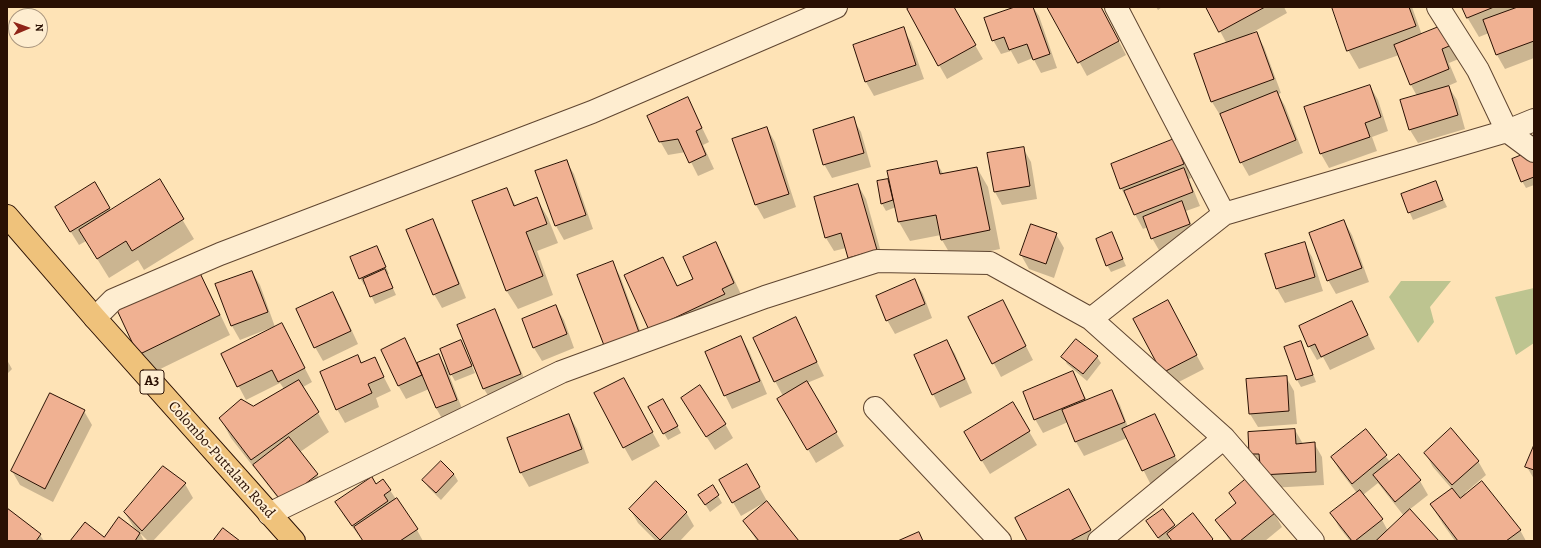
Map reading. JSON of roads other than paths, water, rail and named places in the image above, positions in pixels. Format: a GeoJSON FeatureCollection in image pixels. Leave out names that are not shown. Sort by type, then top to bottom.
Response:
{"type":"FeatureCollection","features":[{"type":"Feature","properties":{"kind":"highway","name":"Colombo-Puttalam Road"},"geometry":{"type":"LineString","coordinates":[[7,216],[95,318],[294,541]]}},
{"type":"Feature","properties":{"kind":"street"},"geometry":{"type":"LineString","coordinates":[[95,318],[113,300],[220,254],[592,112],[836,7]]}},
{"type":"Feature","properties":{"kind":"street"},"geometry":{"type":"LineString","coordinates":[[1116,7],[1224,214]]}},
{"type":"Feature","properties":{"kind":"street"},"geometry":{"type":"LineString","coordinates":[[1438,7],[1478,70],[1507,131],[1534,151]]}},
{"type":"Feature","properties":{"kind":"street"},"geometry":{"type":"LineString","coordinates":[[1090,319],[1224,214],[1507,131],[1534,120]]}},
{"type":"Feature","properties":{"kind":"street"},"geometry":{"type":"LineString","coordinates":[[269,514],[561,372],[765,297],[877,261],[990,263],[1090,319],[1224,438],[1313,541]]}},
{"type":"Feature","properties":{"kind":"street"},"geometry":{"type":"LineString","coordinates":[[875,408],[1000,541]]}},
{"type":"Feature","properties":{"kind":"street"},"geometry":{"type":"LineString","coordinates":[[1099,541],[1224,438]]}}]}
